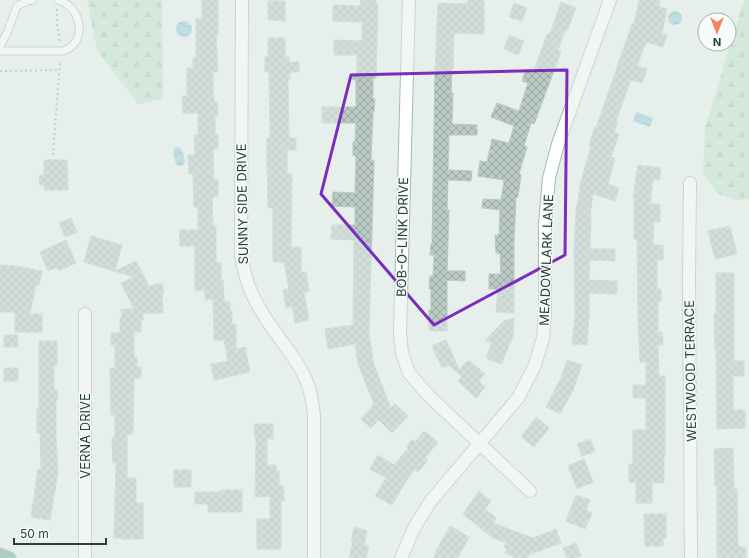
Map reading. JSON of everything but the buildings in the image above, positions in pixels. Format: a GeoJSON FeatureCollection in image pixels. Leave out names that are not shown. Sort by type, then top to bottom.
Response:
{"type":"FeatureCollection","features":[{"type":"Feature","properties":{"kind":"main road"},"geometry":{"type":"LineString","coordinates":[[0,554],[10,558]]}},
{"type":"Feature","properties":{"kind":"street","name":"SUNNY SIDE DRIVE"},"geometry":{"type":"LineString","coordinates":[[242,0],[241,245],[243,266],[253,298],[307,380],[313,403],[314,558]]}},
{"type":"Feature","properties":{"kind":"street","name":"BOB-O-LINK DRIVE"},"geometry":{"type":"LineString","coordinates":[[408,0],[400,333],[402,353],[409,373],[429,396],[530,491]]}},
{"type":"Feature","properties":{"kind":"street","name":"MEADOWLARK LANE"},"geometry":{"type":"LineString","coordinates":[[401,558],[414,528],[426,509],[518,398],[535,365],[542,338],[545,312],[545,224],[549,178],[558,144],[610,0]]}},
{"type":"Feature","properties":{"kind":"street","name":"WESTWOOD TERRACE"},"geometry":{"type":"LineString","coordinates":[[690,183],[689,277],[692,558]]}},
{"type":"Feature","properties":{"kind":"street","name":"VERNA DRIVE"},"geometry":{"type":"LineString","coordinates":[[85,314],[85,558]]}},
{"type":"Feature","properties":{"kind":"lane"},"geometry":{"type":"LineString","coordinates":[[0,46],[7,33],[17,6],[33,0]]}},
{"type":"Feature","properties":{"kind":"lane"},"geometry":{"type":"LineString","coordinates":[[0,51],[64,51],[72,45],[78,34],[77,16],[65,2],[57,3]]}},
{"type":"Feature","properties":{"kind":"path"},"geometry":{"type":"LineString","coordinates":[[57,3],[57,24],[60,46]]}},
{"type":"Feature","properties":{"kind":"path"},"geometry":{"type":"LineString","coordinates":[[53,156],[60,58]]}},
{"type":"Feature","properties":{"kind":"path"},"geometry":{"type":"LineString","coordinates":[[0,70],[60,70]]}},
{"type":"Feature","properties":{"kind":"highlighted area"},"geometry":{"type":"Polygon","coordinates":[[[567,70],[565,255],[434,325],[321,194],[351,75],[567,70]]]}},
{"type":"Feature","properties":{"kind":"green space"},"geometry":{"type":"Polygon","coordinates":[[[87,0],[162,0],[163,99],[138,104],[97,50],[87,0]]]}},
{"type":"Feature","properties":{"kind":"green space"},"geometry":{"type":"Polygon","coordinates":[[[744,0],[749,0],[749,199],[736,200],[718,194],[703,172],[705,128],[728,52],[737,52],[737,23],[744,0]]]}},
{"type":"Feature","properties":{"kind":"water"},"geometry":{"type":"Polygon","coordinates":[[[675,11],[680,13],[682,18],[680,23],[675,25],[670,23],[668,18],[670,13],[675,11]]]}},
{"type":"Feature","properties":{"kind":"water"},"geometry":{"type":"Polygon","coordinates":[[[184,21],[191,26],[192,29],[187,36],[184,37],[177,32],[176,29],[181,22],[184,21]]]}},
{"type":"Feature","properties":{"kind":"water"},"geometry":{"type":"Polygon","coordinates":[[[636,112],[653,118],[650,127],[633,121],[636,112]]]}},
{"type":"Feature","properties":{"kind":"water"},"geometry":{"type":"Polygon","coordinates":[[[176,147],[179,147],[183,152],[185,162],[182,166],[178,166],[176,164],[173,152],[176,147]]]}}]}
